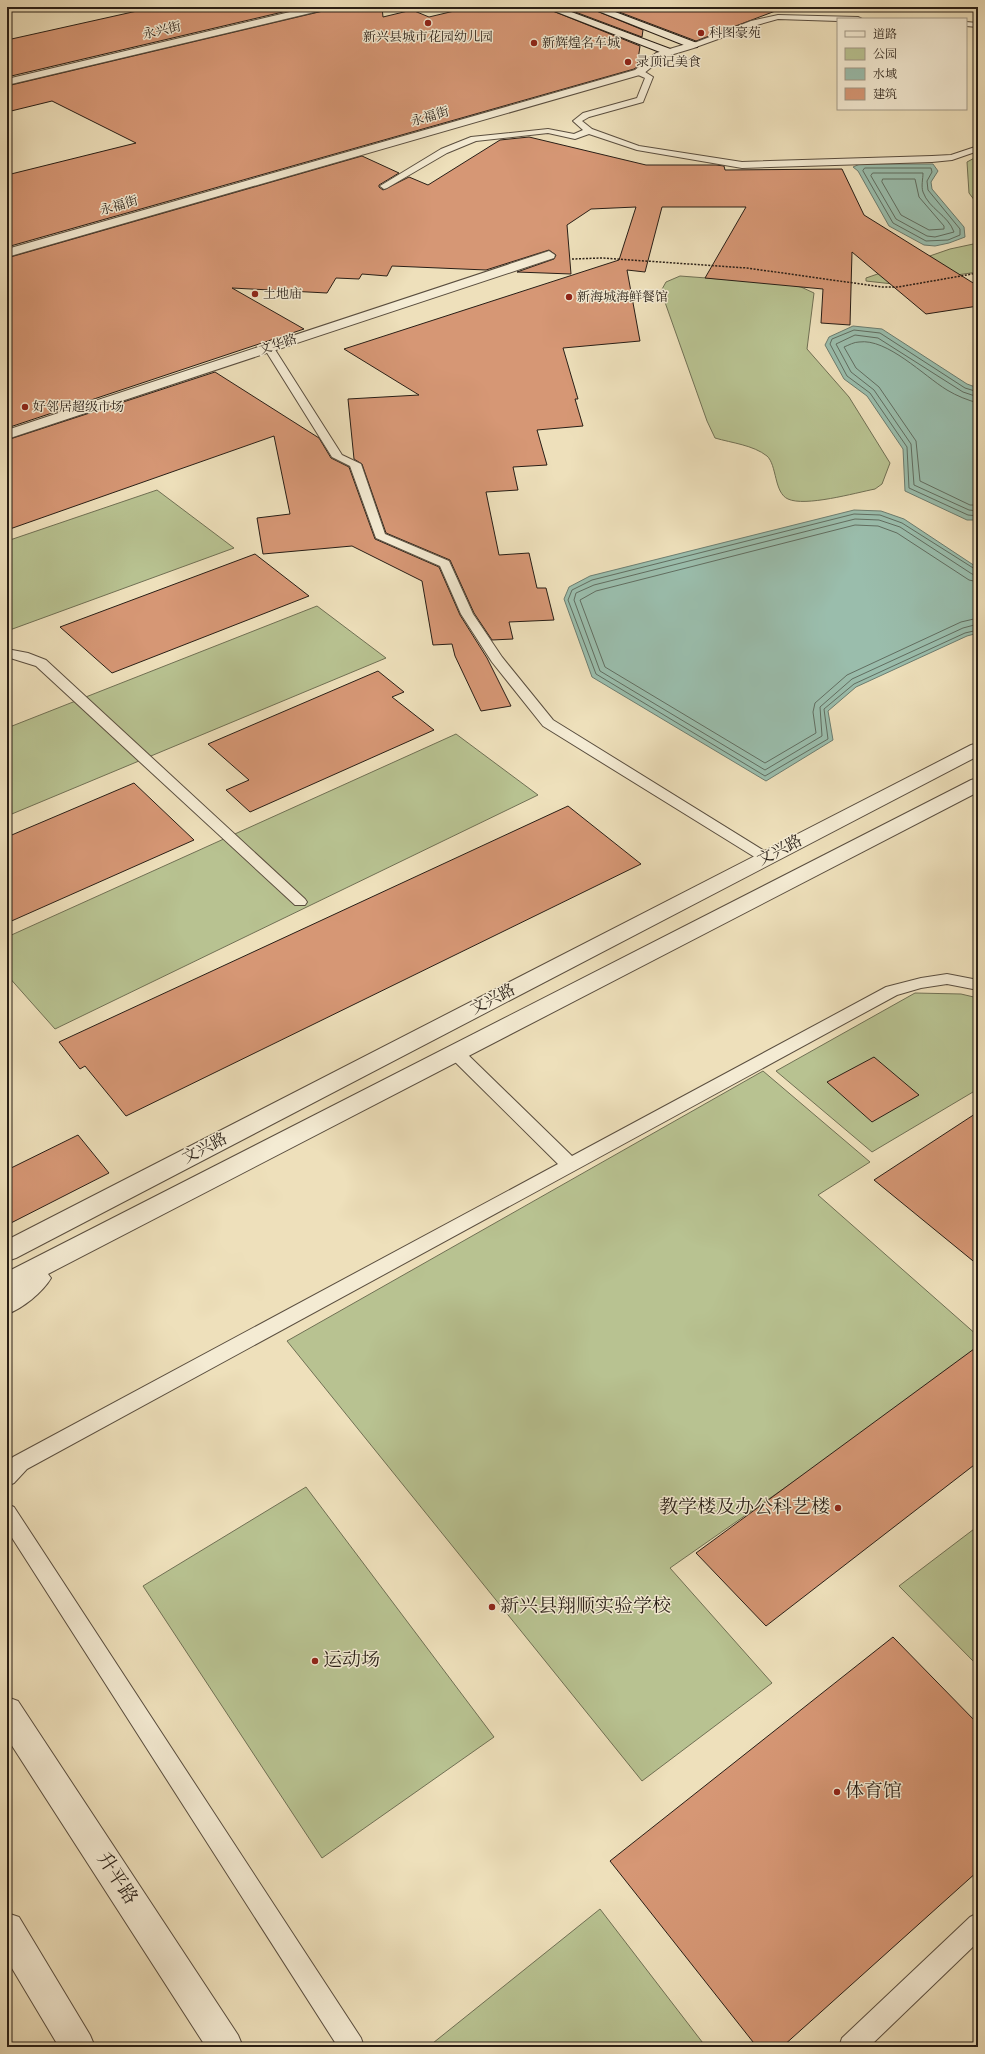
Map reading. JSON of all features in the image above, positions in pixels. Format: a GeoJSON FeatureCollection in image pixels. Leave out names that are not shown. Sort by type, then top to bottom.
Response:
{"type":"FeatureCollection","features":[{"type":"Feature","properties":{"kind":"street","name":"永兴街"},"geometry":{"type":"LineString","coordinates":[[7,82],[323,7]]}},
{"type":"Feature","properties":{"kind":"street"},"geometry":{"type":"LineString","coordinates":[[549,7],[669,52]]}},
{"type":"Feature","properties":{"kind":"street"},"geometry":{"type":"LineString","coordinates":[[593,7],[693,45]]}},
{"type":"Feature","properties":{"kind":"street","name":"永福街"},"geometry":{"type":"LineString","coordinates":[[7,253],[639,72],[660,55],[693,45]]}},
{"type":"Feature","properties":{"kind":"street","name":"文华路"},"geometry":{"type":"LineString","coordinates":[[7,435],[549,255]]}},
{"type":"Feature","properties":{"kind":"street","name":"文兴路"},"geometry":{"type":"LineString","coordinates":[[7,1251],[978,748]]}},
{"type":"Feature","properties":{"kind":"street","name":"文兴路"},"geometry":{"type":"LineString","coordinates":[[7,1284],[978,784]]}},
{"type":"Feature","properties":{"kind":"street"},"geometry":{"type":"LineString","coordinates":[[718,883],[744,904]]}},
{"type":"Feature","properties":{"kind":"street"},"geometry":{"type":"LineString","coordinates":[[7,1304],[67,1254]]}},
{"type":"Feature","properties":{"kind":"street","name":"升平路"},"geometry":{"type":"LineString","coordinates":[[7,1711],[226,2047]]}},
{"type":"Feature","properties":{"kind":"street"},"geometry":{"type":"LineString","coordinates":[[7,1929],[78,2047]]}},
{"type":"Feature","properties":{"kind":"lane","name":"永福街"},"geometry":{"type":"LineString","coordinates":[[693,45],[778,16],[837,18]]}},
{"type":"Feature","properties":{"kind":"lane"},"geometry":{"type":"LineString","coordinates":[[967,24],[978,25]]}},
{"type":"Feature","properties":{"kind":"lane"},"geometry":{"type":"LineString","coordinates":[[639,72],[649,77],[640,100],[586,115],[577,122],[589,131],[637,148],[742,166],[932,159],[952,157],[978,148]]}},
{"type":"Feature","properties":{"kind":"lane"},"geometry":{"type":"LineString","coordinates":[[384,186],[444,150],[474,139],[548,131],[575,137],[589,131]]}},
{"type":"Feature","properties":{"kind":"lane"},"geometry":{"type":"LineString","coordinates":[[269,348],[338,457],[355,464],[380,536],[445,564],[467,614],[497,659],[548,724],[766,858]]}},
{"type":"Feature","properties":{"kind":"lane"},"geometry":{"type":"LineString","coordinates":[[7,653],[23,656],[41,663],[300,902]]}},
{"type":"Feature","properties":{"kind":"lane"},"geometry":{"type":"LineString","coordinates":[[7,1477],[20,1462],[892,991],[921,983],[947,979],[978,985]]}},
{"type":"Feature","properties":{"kind":"lane"},"geometry":{"type":"LineString","coordinates":[[456,1054],[570,1165]]}},
{"type":"Feature","properties":{"kind":"lane"},"geometry":{"type":"LineString","coordinates":[[7,1513],[352,2047]]}},
{"type":"Feature","properties":{"kind":"lane"},"geometry":{"type":"LineString","coordinates":[[851,2047],[978,1925]]}},
{"type":"Feature","properties":{"kind":"path"},"geometry":{"type":"LineString","coordinates":[[569,259],[602,258],[747,268],[882,287],[898,287],[978,273]]}},
{"type":"Feature","properties":{"kind":"green space"},"geometry":{"type":"Polygon","coordinates":[[[978,156],[978,205],[969,193],[967,162],[978,156]]]}},
{"type":"Feature","properties":{"kind":"green space"},"geometry":{"type":"Polygon","coordinates":[[[978,243],[978,272],[893,284],[866,281],[866,278],[950,249],[978,243]]]}},
{"type":"Feature","properties":{"kind":"green space"},"geometry":{"type":"Polygon","coordinates":[[[680,276],[786,284],[801,287],[814,293],[807,349],[849,397],[890,463],[882,484],[875,489],[818,500],[796,501],[788,499],[783,496],[780,491],[773,466],[767,456],[755,449],[715,438],[707,421],[661,291],[666,282],[680,276]]]}},
{"type":"Feature","properties":{"kind":"green space"},"geometry":{"type":"Polygon","coordinates":[[[157,490],[234,548],[7,631],[7,541],[157,490]]]}},
{"type":"Feature","properties":{"kind":"green space"},"geometry":{"type":"Polygon","coordinates":[[[317,606],[386,658],[7,816],[7,728],[317,606]]]}},
{"type":"Feature","properties":{"kind":"green space"},"geometry":{"type":"Polygon","coordinates":[[[456,734],[538,795],[55,1029],[7,975],[7,937],[456,734]]]}},
{"type":"Feature","properties":{"kind":"green space"},"geometry":{"type":"Polygon","coordinates":[[[915,993],[961,994],[978,998],[978,1089],[872,1152],[776,1071],[915,993]]]}},
{"type":"Feature","properties":{"kind":"green space"},"geometry":{"type":"Polygon","coordinates":[[[763,1071],[870,1162],[818,1195],[978,1336],[978,1353],[670,1568],[772,1683],[642,1781],[287,1341],[763,1071]]]}},
{"type":"Feature","properties":{"kind":"green space","name":"运动场"},"geometry":{"type":"Polygon","coordinates":[[[306,1487],[494,1737],[322,1858],[143,1586],[306,1487]]]}},
{"type":"Feature","properties":{"kind":"green space"},"geometry":{"type":"Polygon","coordinates":[[[978,1526],[978,1665],[977,1665],[899,1586],[978,1526]]]}},
{"type":"Feature","properties":{"kind":"green space"},"geometry":{"type":"Polygon","coordinates":[[[600,1909],[706,2047],[428,2047],[600,1909]]]}},
{"type":"Feature","properties":{"kind":"water"},"geometry":{"type":"Polygon","coordinates":[[[860,164],[933,164],[938,171],[931,182],[932,189],[964,227],[965,237],[935,246],[924,245],[889,226],[858,171],[853,167],[860,164]]]}},
{"type":"Feature","properties":{"kind":"water"},"geometry":{"type":"Polygon","coordinates":[[[853,326],[882,329],[967,384],[978,388],[978,520],[967,520],[905,491],[903,449],[867,396],[844,379],[825,345],[829,337],[853,326]]]}},
{"type":"Feature","properties":{"kind":"water"},"geometry":{"type":"Polygon","coordinates":[[[854,510],[881,511],[904,519],[978,568],[978,633],[967,636],[856,687],[828,711],[833,740],[766,781],[592,677],[564,599],[569,587],[590,576],[854,510]]]}},
{"type":"Feature","properties":{"kind":"building"},"geometry":{"type":"Polygon","coordinates":[[[155,7],[304,7],[7,77],[7,40],[155,7]]]}},
{"type":"Feature","properties":{"kind":"building"},"geometry":{"type":"Polygon","coordinates":[[[329,7],[382,7],[383,17],[412,10],[429,17],[471,7],[543,7],[640,46],[637,67],[7,247],[7,175],[136,143],[52,101],[7,112],[7,86],[323,11],[329,7]]]}},
{"type":"Feature","properties":{"kind":"building"},"geometry":{"type":"Polygon","coordinates":[[[562,7],[587,7],[643,30],[642,37],[562,7]]]}},
{"type":"Feature","properties":{"kind":"building","name":"科图豪苑"},"geometry":{"type":"Polygon","coordinates":[[[606,7],[786,7],[696,41],[606,7]]]}},
{"type":"Feature","properties":{"kind":"building"},"geometry":{"type":"Polygon","coordinates":[[[529,137],[646,165],[716,165],[724,166],[725,170],[842,169],[864,215],[978,286],[978,306],[926,314],[852,252],[850,325],[821,323],[823,289],[705,278],[746,207],[662,207],[645,272],[627,270],[640,341],[563,348],[578,399],[575,399],[583,426],[537,430],[547,465],[513,467],[518,490],[486,492],[499,555],[529,553],[537,588],[546,588],[554,620],[509,622],[513,639],[492,640],[474,613],[450,560],[386,533],[362,464],[354,459],[348,399],[419,395],[344,349],[619,260],[636,207],[591,209],[567,225],[571,274],[517,272],[554,259],[556,255],[549,250],[486,270],[392,266],[387,276],[362,274],[359,279],[336,278],[327,293],[232,288],[304,329],[7,428],[7,258],[362,156],[399,173],[379,185],[379,187],[383,190],[409,177],[428,185],[500,140],[529,137]]]}},
{"type":"Feature","properties":{"kind":"building"},"geometry":{"type":"Polygon","coordinates":[[[215,372],[319,438],[331,458],[349,467],[375,539],[439,567],[460,615],[487,658],[511,706],[481,711],[455,656],[452,644],[433,645],[422,581],[352,546],[263,554],[257,518],[290,514],[274,436],[7,530],[7,440],[215,372]]]}},
{"type":"Feature","properties":{"kind":"building"},"geometry":{"type":"Polygon","coordinates":[[[255,554],[309,596],[112,673],[60,627],[255,554]]]}},
{"type":"Feature","properties":{"kind":"building"},"geometry":{"type":"Polygon","coordinates":[[[378,671],[404,692],[392,697],[434,730],[250,812],[226,790],[249,780],[208,744],[378,671]]]}},
{"type":"Feature","properties":{"kind":"building"},"geometry":{"type":"Polygon","coordinates":[[[134,783],[194,840],[7,923],[7,837],[134,783]]]}},
{"type":"Feature","properties":{"kind":"building"},"geometry":{"type":"Polygon","coordinates":[[[568,806],[641,864],[126,1116],[85,1066],[80,1069],[59,1042],[568,806]]]}},
{"type":"Feature","properties":{"kind":"building"},"geometry":{"type":"Polygon","coordinates":[[[874,1057],[919,1095],[872,1122],[827,1082],[874,1057]]]}},
{"type":"Feature","properties":{"kind":"building"},"geometry":{"type":"Polygon","coordinates":[[[978,1112],[978,1265],[874,1180],[978,1112]]]}},
{"type":"Feature","properties":{"kind":"building"},"geometry":{"type":"Polygon","coordinates":[[[78,1135],[109,1173],[7,1225],[7,1170],[78,1135]]]}},
{"type":"Feature","properties":{"kind":"building","name":"教学楼及办公科艺楼"},"geometry":{"type":"Polygon","coordinates":[[[978,1346],[978,1462],[766,1626],[696,1553],[978,1346]]]}},
{"type":"Feature","properties":{"kind":"building","name":"体育馆"},"geometry":{"type":"Polygon","coordinates":[[[893,1637],[978,1724],[978,1871],[782,2047],[757,2047],[610,1861],[893,1637]]]}},
{"type":"Feature","properties":{"kind":"place","name":"新兴县城市花园幼儿园"},"geometry":{"type":"Point","coordinates":[428,23]}},
{"type":"Feature","properties":{"kind":"place","name":"科图豪苑"},"geometry":{"type":"Point","coordinates":[701,33]}},
{"type":"Feature","properties":{"kind":"place","name":"新辉煌名车城"},"geometry":{"type":"Point","coordinates":[534,43]}},
{"type":"Feature","properties":{"kind":"place","name":"录顶记美食"},"geometry":{"type":"Point","coordinates":[628,62]}},
{"type":"Feature","properties":{"kind":"place","name":"土地庙"},"geometry":{"type":"Point","coordinates":[255,294]}},
{"type":"Feature","properties":{"kind":"place","name":"新海城海鲜餐馆"},"geometry":{"type":"Point","coordinates":[569,297]}},
{"type":"Feature","properties":{"kind":"place","name":"好邻居超级市场"},"geometry":{"type":"Point","coordinates":[25,407]}},
{"type":"Feature","properties":{"kind":"place","name":"教学楼及办公科艺楼"},"geometry":{"type":"Point","coordinates":[838,1508]}},
{"type":"Feature","properties":{"kind":"place","name":"新兴县翔顺实验学校"},"geometry":{"type":"Point","coordinates":[492,1607]}},
{"type":"Feature","properties":{"kind":"place","name":"运动场"},"geometry":{"type":"Point","coordinates":[315,1661]}},
{"type":"Feature","properties":{"kind":"place","name":"体育馆"},"geometry":{"type":"Point","coordinates":[837,1792]}}]}
